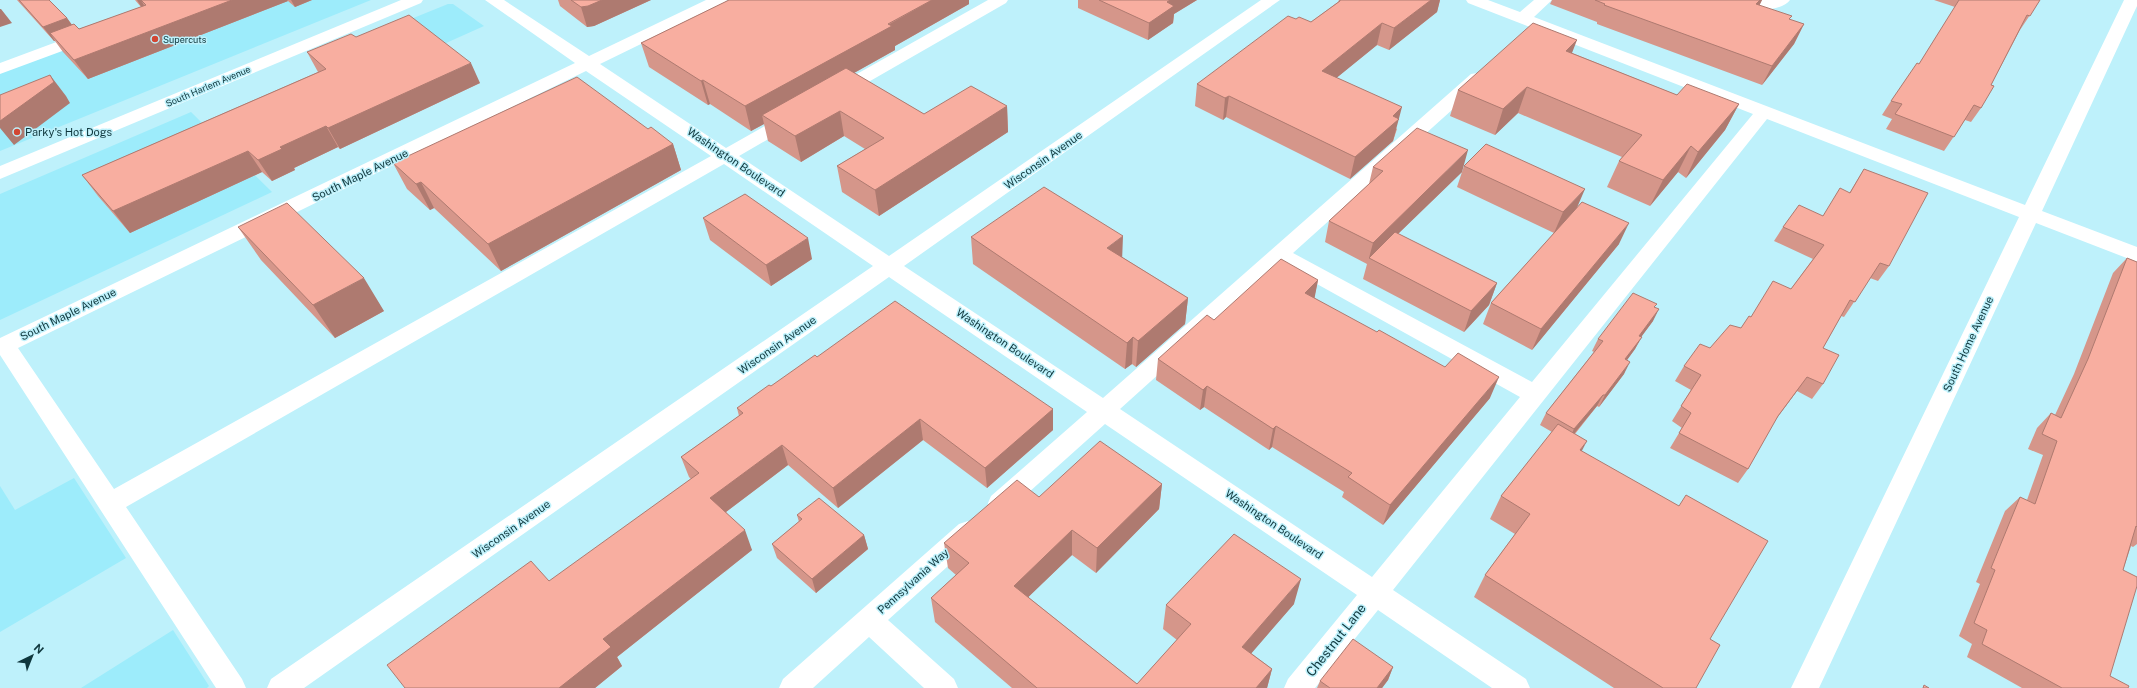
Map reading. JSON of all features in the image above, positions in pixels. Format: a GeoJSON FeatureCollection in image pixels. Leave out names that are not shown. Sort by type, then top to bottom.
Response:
{"type":"FeatureCollection","features":[{"type":"Feature","properties":{"kind":"street","name":"South Harlem Avenue"},"geometry":{"type":"LineString","coordinates":[[0,173],[415,0]]}},
{"type":"Feature","properties":{"kind":"street","name":"Washington Boulevard"},"geometry":{"type":"LineString","coordinates":[[493,0],[891,266],[1516,688]]}},
{"type":"Feature","properties":{"kind":"street","name":"South Maple Avenue"},"geometry":{"type":"LineString","coordinates":[[2,346],[719,0]]}},
{"type":"Feature","properties":{"kind":"street"},"geometry":{"type":"LineString","coordinates":[[111,503],[727,156],[1000,0]]}},
{"type":"Feature","properties":{"kind":"street","name":"Wisconsin Avenue"},"geometry":{"type":"LineString","coordinates":[[281,688],[891,266],[1272,0]]}},
{"type":"Feature","properties":{"kind":"street"},"geometry":{"type":"LineString","coordinates":[[1474,0],[2137,255]]}},
{"type":"Feature","properties":{"kind":"street"},"geometry":{"type":"LineString","coordinates":[[1520,39],[1544,0]]}},
{"type":"Feature","properties":{"kind":"street"},"geometry":{"type":"LineString","coordinates":[[1730,0],[1744,5],[1768,6],[1782,0]]}},
{"type":"Feature","properties":{"kind":"street","name":"South Home Avenue"},"geometry":{"type":"LineString","coordinates":[[1805,688],[2132,0]]}},
{"type":"Feature","properties":{"kind":"street"},"geometry":{"type":"LineString","coordinates":[[0,69],[102,30]]}},
{"type":"Feature","properties":{"kind":"street","name":"Pennsylvania Way"},"geometry":{"type":"LineString","coordinates":[[793,688],[1492,65]]}},
{"type":"Feature","properties":{"kind":"street","name":"Chestnut Lane"},"geometry":{"type":"LineString","coordinates":[[1298,688],[1374,592],[1764,112]]}},
{"type":"Feature","properties":{"kind":"street"},"geometry":{"type":"LineString","coordinates":[[1279,254],[1535,394]]}},
{"type":"Feature","properties":{"kind":"street"},"geometry":{"type":"LineString","coordinates":[[2,346],[111,503],[232,688]]}},
{"type":"Feature","properties":{"kind":"street"},"geometry":{"type":"LineString","coordinates":[[869,620],[944,688]]}},
{"type":"Feature","properties":{"kind":"shaded area"},"geometry":{"type":"Polygon","coordinates":[[[191,0],[371,0],[0,151],[0,72],[191,0]]]}},
{"type":"Feature","properties":{"kind":"shaded area"},"geometry":{"type":"Polygon","coordinates":[[[448,4],[453,4],[484,26],[435,48],[401,23],[448,4]]]}},
{"type":"Feature","properties":{"kind":"shaded area"},"geometry":{"type":"Polygon","coordinates":[[[191,112],[272,192],[0,320],[0,194],[191,112]]]}},
{"type":"Feature","properties":{"kind":"shaded area"},"geometry":{"type":"Polygon","coordinates":[[[74,478],[126,558],[0,632],[0,486],[15,510],[74,478]]]}},
{"type":"Feature","properties":{"kind":"shaded area"},"geometry":{"type":"Polygon","coordinates":[[[173,630],[209,686],[207,688],[81,688],[173,630]]]}},
{"type":"Feature","properties":{"kind":"building"},"geometry":{"type":"Polygon","coordinates":[[[19,0],[49,0],[67,18],[43,27],[19,0]]]}},
{"type":"Feature","properties":{"kind":"building"},"geometry":{"type":"Polygon","coordinates":[[[141,0],[232,0],[74,60],[50,33],[74,24],[79,29],[146,5],[141,0]]]}},
{"type":"Feature","properties":{"kind":"building"},"geometry":{"type":"Polygon","coordinates":[[[571,0],[602,0],[588,6],[581,7],[571,0]]]}},
{"type":"Feature","properties":{"kind":"building"},"geometry":{"type":"Polygon","coordinates":[[[729,0],[932,0],[888,24],[892,26],[745,106],[703,80],[701,81],[641,43],[729,0]]]}},
{"type":"Feature","properties":{"kind":"building"},"geometry":{"type":"Polygon","coordinates":[[[1099,0],[1170,0],[1167,2],[1174,6],[1149,23],[1099,0]]]}},
{"type":"Feature","properties":{"kind":"building"},"geometry":{"type":"Polygon","coordinates":[[[1340,0],[1431,0],[1394,28],[1382,23],[1322,71],[1402,107],[1393,116],[1399,119],[1355,157],[1229,96],[1225,98],[1197,84],[1288,16],[1296,19],[1299,17],[1311,22],[1340,0]]]}},
{"type":"Feature","properties":{"kind":"building"},"geometry":{"type":"Polygon","coordinates":[[[1595,0],[1760,0],[1756,4],[1792,16],[1789,19],[1804,24],[1772,66],[1604,5],[1605,4],[1595,0]]]}},
{"type":"Feature","properties":{"kind":"building"},"geometry":{"type":"Polygon","coordinates":[[[1959,0],[2040,0],[2030,16],[2027,15],[1991,85],[1994,86],[1981,108],[1974,105],[1954,137],[1895,114],[1902,104],[1891,101],[1917,63],[1919,64],[1959,0]]]}},
{"type":"Feature","properties":{"kind":"building"},"geometry":{"type":"Polygon","coordinates":[[[409,15],[471,63],[328,128],[326,126],[280,147],[282,149],[258,160],[248,151],[113,211],[82,175],[326,69],[307,52],[351,34],[356,37],[409,15]]]}},
{"type":"Feature","properties":{"kind":"building"},"geometry":{"type":"Polygon","coordinates":[[[1533,23],[1577,40],[1566,51],[1677,95],[1687,84],[1739,104],[1698,152],[1691,146],[1663,180],[1619,161],[1642,135],[1527,87],[1503,109],[1458,90],[1533,23]]]}},
{"type":"Feature","properties":{"kind":"building"},"geometry":{"type":"Polygon","coordinates":[[[846,68],[924,114],[971,86],[1007,106],[875,190],[837,166],[884,138],[840,111],[795,136],[762,115],[846,68]]]}},
{"type":"Feature","properties":{"kind":"building"},"geometry":{"type":"Polygon","coordinates":[[[50,75],[54,82],[0,121],[0,95],[50,75]]]}},
{"type":"Feature","properties":{"kind":"building"},"geometry":{"type":"Polygon","coordinates":[[[577,77],[648,129],[651,127],[673,144],[488,244],[421,182],[416,184],[393,163],[577,77]]]}},
{"type":"Feature","properties":{"kind":"building"},"geometry":{"type":"Polygon","coordinates":[[[1417,128],[1468,150],[1373,243],[1329,221],[1383,171],[1373,167],[1417,128]]]}},
{"type":"Feature","properties":{"kind":"building"},"geometry":{"type":"Polygon","coordinates":[[[1486,144],[1585,189],[1563,212],[1464,166],[1486,144]]]}},
{"type":"Feature","properties":{"kind":"building"},"geometry":{"type":"Polygon","coordinates":[[[1864,169],[1928,193],[1889,266],[1880,263],[1855,302],[1850,300],[1823,348],[1839,355],[1823,384],[1807,377],[1778,416],[1748,469],[1679,433],[1691,413],[1681,406],[1701,375],[1684,366],[1700,344],[1710,348],[1730,325],[1741,328],[1749,316],[1751,317],[1773,281],[1791,289],[1824,245],[1783,227],[1799,205],[1823,216],[1840,188],[1850,193],[1864,169]]]}},
{"type":"Feature","properties":{"kind":"building"},"geometry":{"type":"Polygon","coordinates":[[[1044,187],[1123,236],[1107,248],[1188,298],[1138,341],[1133,337],[1127,343],[971,237],[1044,187]]]}},
{"type":"Feature","properties":{"kind":"building"},"geometry":{"type":"Polygon","coordinates":[[[745,194],[808,238],[766,265],[703,218],[745,194]]]}},
{"type":"Feature","properties":{"kind":"building"},"geometry":{"type":"Polygon","coordinates":[[[1582,202],[1629,223],[1541,329],[1491,303],[1582,202]]]}},
{"type":"Feature","properties":{"kind":"building"},"geometry":{"type":"Polygon","coordinates":[[[287,203],[364,278],[313,305],[238,227],[287,203]]]}},
{"type":"Feature","properties":{"kind":"building"},"geometry":{"type":"Polygon","coordinates":[[[1395,232],[1497,283],[1471,311],[1369,258],[1395,232]]]}},
{"type":"Feature","properties":{"kind":"building"},"geometry":{"type":"Polygon","coordinates":[[[2127,258],[2137,262],[2137,527],[2136,526],[2123,570],[2137,577],[2137,586],[2110,676],[2129,686],[2128,688],[2062,688],[1982,644],[1987,630],[1974,623],[1995,570],[1991,568],[2020,497],[2035,504],[2057,441],[2042,434],[2051,413],[2061,418],[2088,359],[2127,258]]]}},
{"type":"Feature","properties":{"kind":"building"},"geometry":{"type":"Polygon","coordinates":[[[1281,259],[1318,280],[1305,293],[1377,332],[1379,330],[1445,367],[1458,353],[1499,377],[1390,505],[1348,477],[1352,473],[1276,426],[1273,429],[1207,386],[1203,390],[1158,359],[1207,315],[1214,320],[1281,259]]]}},
{"type":"Feature","properties":{"kind":"building"},"geometry":{"type":"Polygon","coordinates":[[[1633,293],[1657,304],[1654,307],[1659,309],[1639,336],[1642,337],[1625,359],[1630,362],[1605,395],[1603,395],[1574,429],[1546,413],[1603,341],[1598,339],[1633,293]]]}},
{"type":"Feature","properties":{"kind":"building"},"geometry":{"type":"Polygon","coordinates":[[[895,301],[1053,409],[985,468],[920,419],[833,488],[782,445],[710,498],[745,530],[603,639],[611,647],[559,688],[405,688],[387,665],[531,561],[549,581],[699,473],[681,457],[743,413],[737,408],[815,355],[817,357],[895,301]]]}},
{"type":"Feature","properties":{"kind":"building"},"geometry":{"type":"Polygon","coordinates":[[[1558,424],[1587,441],[1580,450],[1679,506],[1686,495],[1768,541],[1710,639],[1720,645],[1696,688],[1663,688],[1485,575],[1530,514],[1501,496],[1558,424]]]}},
{"type":"Feature","properties":{"kind":"building"},"geometry":{"type":"Polygon","coordinates":[[[1100,441],[1162,484],[1097,548],[1072,530],[1014,586],[1137,684],[1191,624],[1166,605],[1234,534],[1301,579],[1242,647],[1272,669],[1256,688],[1037,688],[931,598],[969,563],[944,543],[1017,480],[1039,497],[1100,441]]]}},
{"type":"Feature","properties":{"kind":"building"},"geometry":{"type":"Polygon","coordinates":[[[819,498],[864,535],[812,579],[772,544],[802,519],[797,515],[819,498]]]}},
{"type":"Feature","properties":{"kind":"building"},"geometry":{"type":"Polygon","coordinates":[[[1353,639],[1393,667],[1377,688],[1330,688],[1320,681],[1353,639]]]}},
{"type":"Feature","properties":{"kind":"place","name":"Supercuts"},"geometry":{"type":"Point","coordinates":[155,39]}},
{"type":"Feature","properties":{"kind":"place","name":"Parky's Hot Dogs"},"geometry":{"type":"Point","coordinates":[17,132]}}]}
